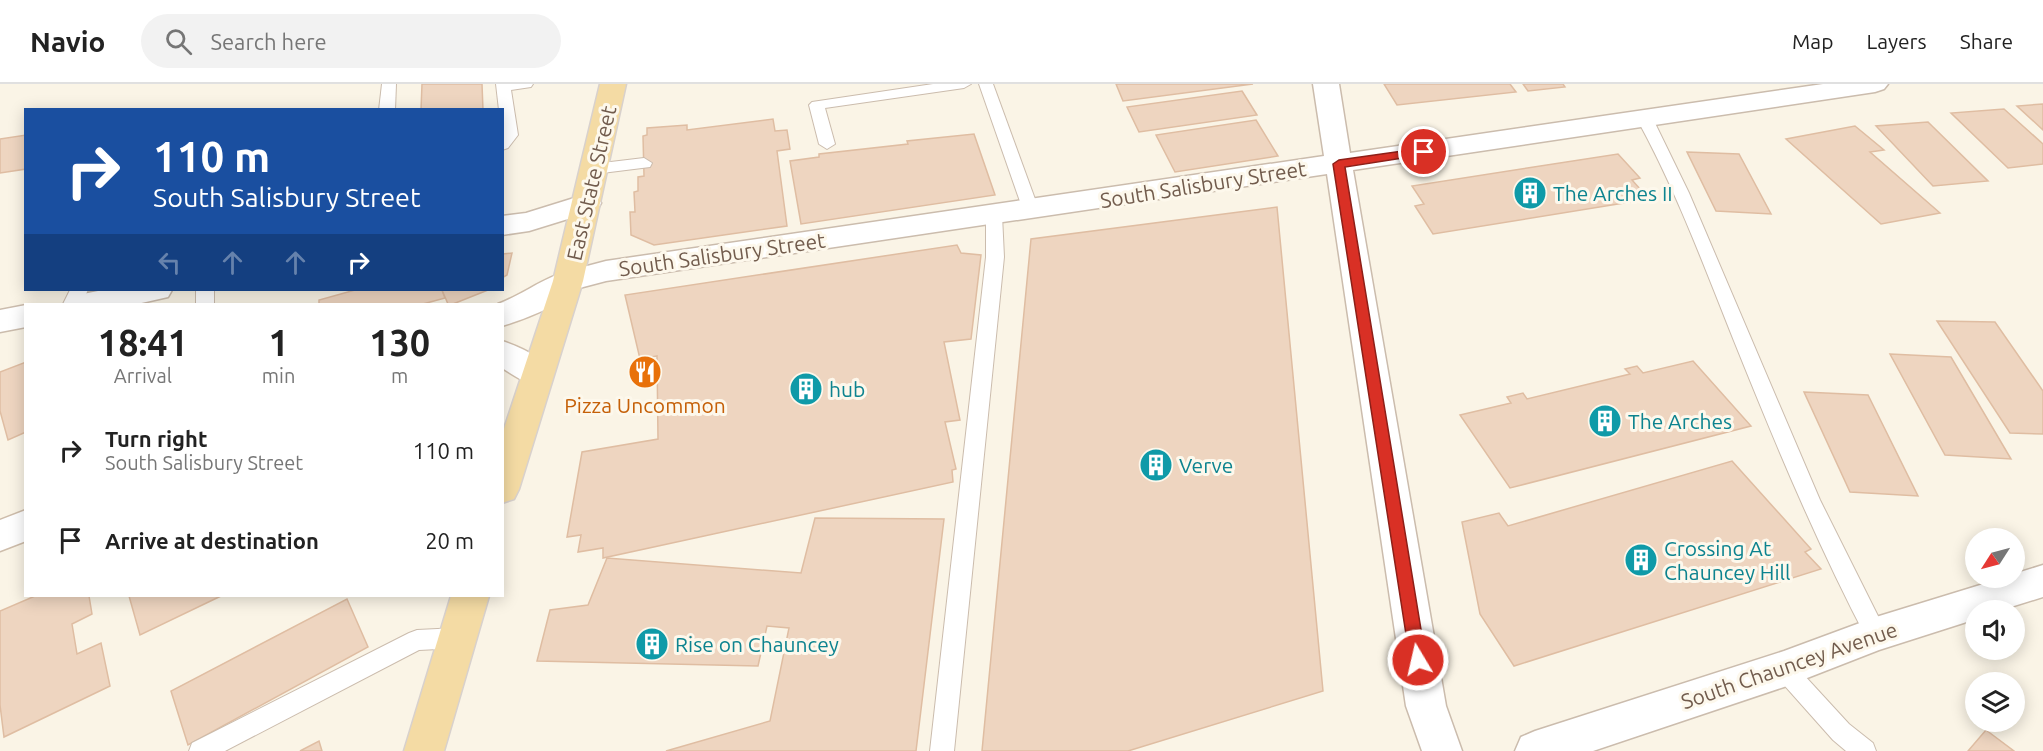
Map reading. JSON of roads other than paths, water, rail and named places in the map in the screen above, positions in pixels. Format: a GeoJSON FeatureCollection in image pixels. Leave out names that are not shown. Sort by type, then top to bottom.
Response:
{"type":"FeatureCollection","features":[{"type":"Feature","properties":{"kind":"main road","name":"East State Street"},"geometry":{"type":"LineString","coordinates":[[504,482],[568,281],[613,84]]}},
{"type":"Feature","properties":{"kind":"main road"},"geometry":{"type":"LineString","coordinates":[[424,751],[470,597]]}},
{"type":"Feature","properties":{"kind":"street"},"geometry":{"type":"LineString","coordinates":[[1326,84],[1426,706],[1442,751]]}},
{"type":"Feature","properties":{"kind":"street","name":"South Salisbury Street"},"geometry":{"type":"LineString","coordinates":[[504,314],[530,304],[568,281],[606,271],[1875,84]]}},
{"type":"Feature","properties":{"kind":"street"},"geometry":{"type":"LineString","coordinates":[[504,226],[543,218],[587,203]]}},
{"type":"Feature","properties":{"kind":"street"},"geometry":{"type":"LineString","coordinates":[[89,303],[152,291]]}},
{"type":"Feature","properties":{"kind":"street"},"geometry":{"type":"LineString","coordinates":[[0,321],[24,316]]}},
{"type":"Feature","properties":{"kind":"street"},"geometry":{"type":"LineString","coordinates":[[504,354],[537,375]]}},
{"type":"Feature","properties":{"kind":"street"},"geometry":{"type":"LineString","coordinates":[[0,536],[24,526]]}},
{"type":"Feature","properties":{"kind":"street","name":"South Chauncey Avenue"},"geometry":{"type":"LineString","coordinates":[[1535,751],[1784,669],[1876,634],[2043,581]]}},
{"type":"Feature","properties":{"kind":"lane"},"geometry":{"type":"LineString","coordinates":[[387,108],[389,84]]}},
{"type":"Feature","properties":{"kind":"lane"},"geometry":{"type":"LineString","coordinates":[[504,142],[510,135],[503,85],[526,84]]}},
{"type":"Feature","properties":{"kind":"lane"},"geometry":{"type":"LineString","coordinates":[[828,144],[817,105],[964,84]]}},
{"type":"Feature","properties":{"kind":"lane"},"geometry":{"type":"LineString","coordinates":[[986,84],[1031,210]]}},
{"type":"Feature","properties":{"kind":"lane"},"geometry":{"type":"LineString","coordinates":[[1645,119],[1657,139],[1694,224],[1843,575],[1876,634]]}},
{"type":"Feature","properties":{"kind":"lane"},"geometry":{"type":"LineString","coordinates":[[594,169],[644,163]]}},
{"type":"Feature","properties":{"kind":"lane"},"geometry":{"type":"LineString","coordinates":[[942,751],[995,257],[994,215]]}},
{"type":"Feature","properties":{"kind":"lane"},"geometry":{"type":"LineString","coordinates":[[201,751],[417,640],[458,638]]}},
{"type":"Feature","properties":{"kind":"lane"},"geometry":{"type":"LineString","coordinates":[[1784,669],[1841,732],[1864,751]]}},
{"type":"Feature","properties":{"kind":"place","name":"The Arches II"},"geometry":{"type":"Point","coordinates":[1530,193]}},
{"type":"Feature","properties":{"kind":"place","name":"Pizza Uncommon"},"geometry":{"type":"Point","coordinates":[645,372]}},
{"type":"Feature","properties":{"kind":"place","name":"hub"},"geometry":{"type":"Point","coordinates":[806,389]}},
{"type":"Feature","properties":{"kind":"place","name":"The Arches"},"geometry":{"type":"Point","coordinates":[1605,421]}},
{"type":"Feature","properties":{"kind":"place","name":"Verve"},"geometry":{"type":"Point","coordinates":[1156,465]}},
{"type":"Feature","properties":{"kind":"place","name":"Crossing At Chauncey Hill"},"geometry":{"type":"Point","coordinates":[1641,560]}},
{"type":"Feature","properties":{"kind":"place","name":"Rise on Chauncey"},"geometry":{"type":"Point","coordinates":[652,644]}}]}
